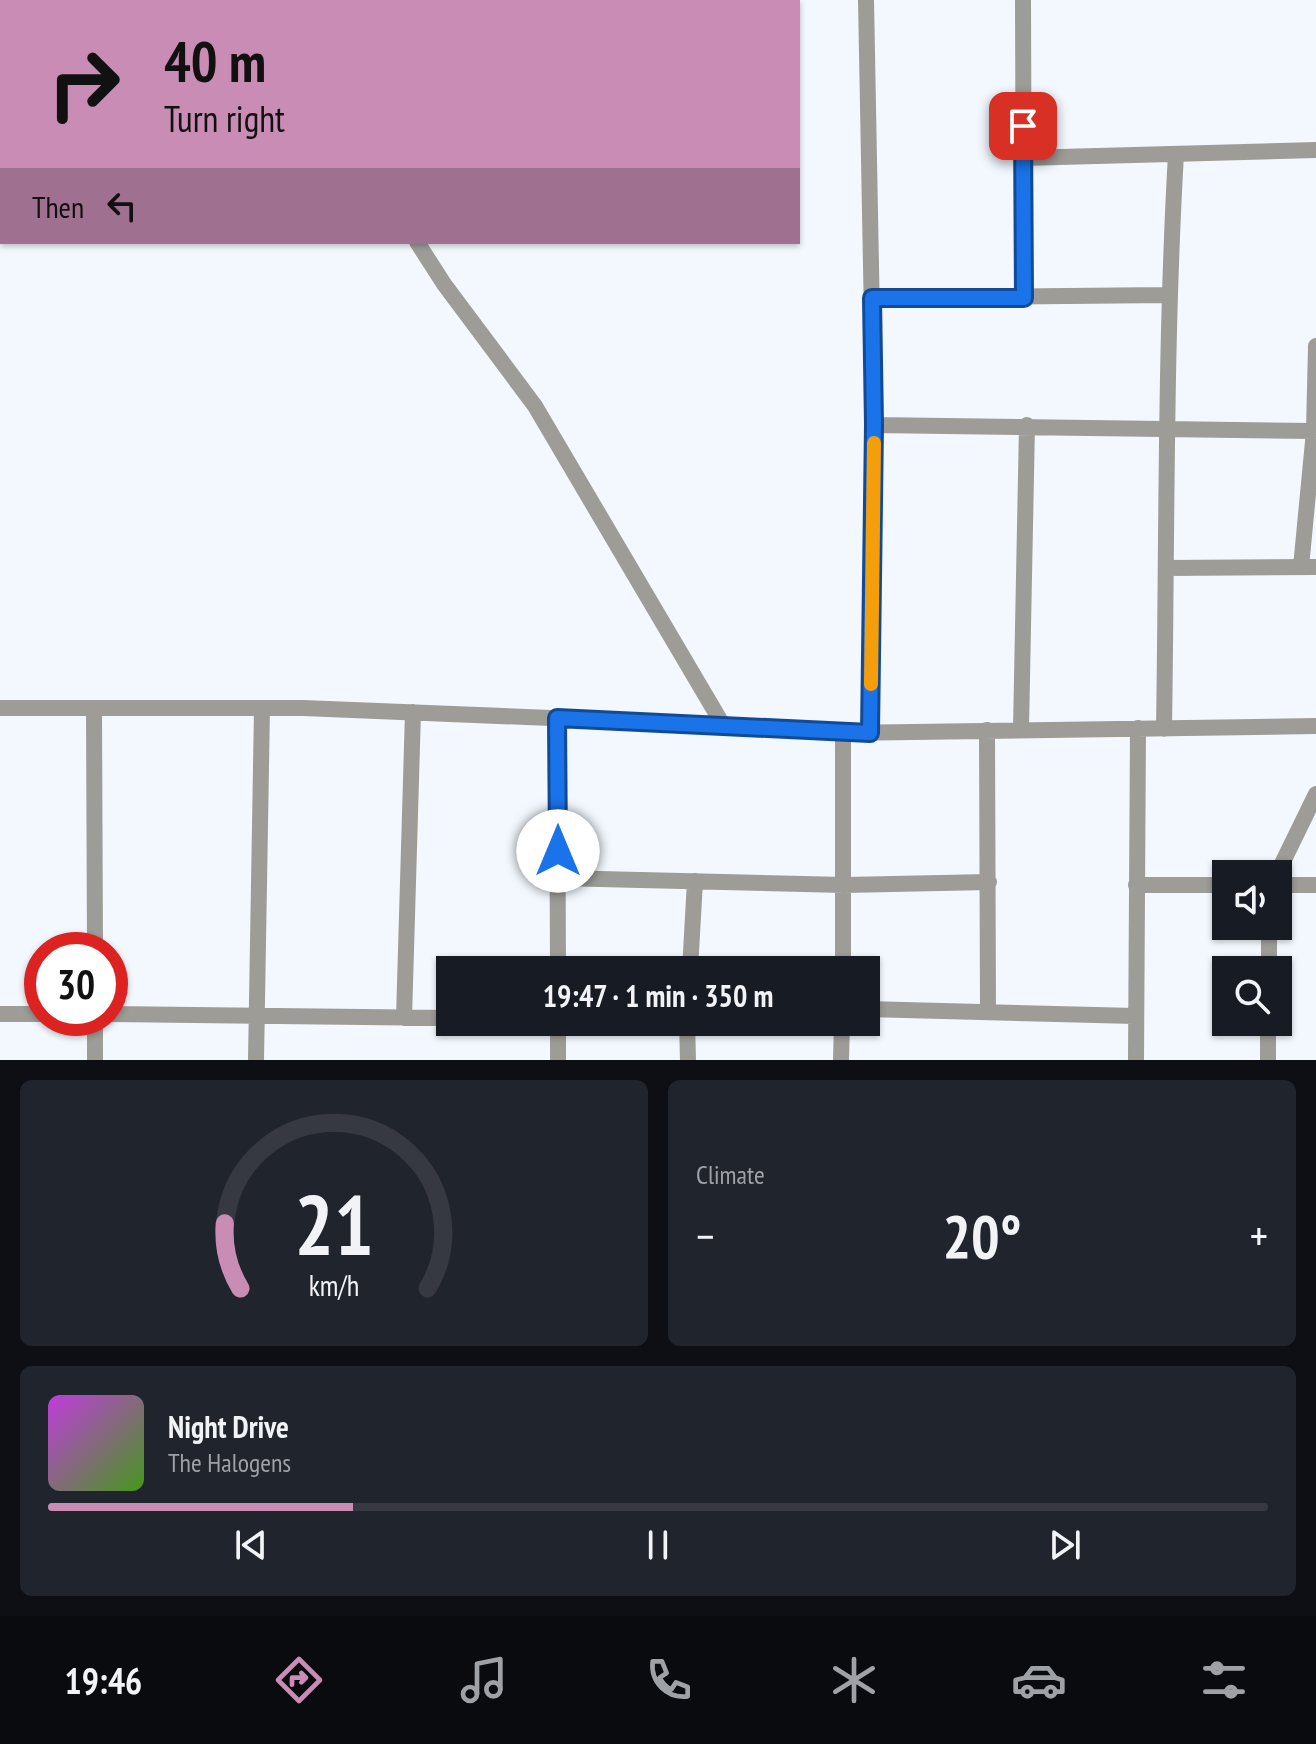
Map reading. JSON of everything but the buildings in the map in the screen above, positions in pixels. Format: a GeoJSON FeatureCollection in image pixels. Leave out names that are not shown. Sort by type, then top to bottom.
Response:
{"type":"FeatureCollection","features":[{"type":"Feature","properties":{"kind":"street"},"geometry":{"type":"LineString","coordinates":[[866,0],[874,425],[870,733]]}},
{"type":"Feature","properties":{"kind":"street"},"geometry":{"type":"LineString","coordinates":[[1023,0],[1024,298]]}},
{"type":"Feature","properties":{"kind":"street"},"geometry":{"type":"LineString","coordinates":[[1023,158],[1316,150]]}},
{"type":"Feature","properties":{"kind":"street"},"geometry":{"type":"LineString","coordinates":[[1164,729],[1168,295],[1176,154]]}},
{"type":"Feature","properties":{"kind":"street"},"geometry":{"type":"LineString","coordinates":[[418,244],[444,284],[535,406],[723,725]]}},
{"type":"Feature","properties":{"kind":"street"},"geometry":{"type":"LineString","coordinates":[[872,298],[1168,295]]}},
{"type":"Feature","properties":{"kind":"street"},"geometry":{"type":"LineString","coordinates":[[1166,568],[1309,567],[1316,346]]}},
{"type":"Feature","properties":{"kind":"street"},"geometry":{"type":"LineString","coordinates":[[874,425],[1314,431]]}},
{"type":"Feature","properties":{"kind":"street"},"geometry":{"type":"LineString","coordinates":[[1021,729],[1027,425]]}},
{"type":"Feature","properties":{"kind":"street"},"geometry":{"type":"LineString","coordinates":[[0,708],[262,708],[413,712],[843,733],[1316,726]]}},
{"type":"Feature","properties":{"kind":"street"},"geometry":{"type":"LineString","coordinates":[[94,708],[95,932]]}},
{"type":"Feature","properties":{"kind":"street"},"geometry":{"type":"LineString","coordinates":[[256,1060],[262,708]]}},
{"type":"Feature","properties":{"kind":"street"},"geometry":{"type":"LineString","coordinates":[[404,1018],[413,712]]}},
{"type":"Feature","properties":{"kind":"street"},"geometry":{"type":"LineString","coordinates":[[557,718],[558,956]]}},
{"type":"Feature","properties":{"kind":"street"},"geometry":{"type":"LineString","coordinates":[[1136,1060],[1138,728]]}},
{"type":"Feature","properties":{"kind":"street"},"geometry":{"type":"LineString","coordinates":[[987,730],[988,1011]]}},
{"type":"Feature","properties":{"kind":"street"},"geometry":{"type":"LineString","coordinates":[[843,733],[843,956]]}},
{"type":"Feature","properties":{"kind":"street"},"geometry":{"type":"LineString","coordinates":[[1284,860],[1316,794]]}},
{"type":"Feature","properties":{"kind":"street"},"geometry":{"type":"LineString","coordinates":[[558,878],[844,885],[989,882]]}},
{"type":"Feature","properties":{"kind":"street"},"geometry":{"type":"LineString","coordinates":[[691,956],[695,881]]}},
{"type":"Feature","properties":{"kind":"street"},"geometry":{"type":"LineString","coordinates":[[1136,885],[1212,885]]}},
{"type":"Feature","properties":{"kind":"street"},"geometry":{"type":"LineString","coordinates":[[1292,885],[1316,885]]}},
{"type":"Feature","properties":{"kind":"street"},"geometry":{"type":"LineString","coordinates":[[880,1009],[1135,1016]]}},
{"type":"Feature","properties":{"kind":"street"},"geometry":{"type":"LineString","coordinates":[[0,1014],[24,1014]]}},
{"type":"Feature","properties":{"kind":"street"},"geometry":{"type":"LineString","coordinates":[[128,1014],[436,1018]]}},
{"type":"Feature","properties":{"kind":"street"},"geometry":{"type":"LineString","coordinates":[[95,1036],[95,1060]]}},
{"type":"Feature","properties":{"kind":"street"},"geometry":{"type":"LineString","coordinates":[[558,1036],[558,1060]]}},
{"type":"Feature","properties":{"kind":"street"},"geometry":{"type":"LineString","coordinates":[[687,1036],[688,1060]]}},
{"type":"Feature","properties":{"kind":"street"},"geometry":{"type":"LineString","coordinates":[[841,1060],[842,1036]]}},
{"type":"Feature","properties":{"kind":"street"},"geometry":{"type":"LineString","coordinates":[[1268,1036],[1268,1060]]}},
{"type":"Feature","properties":{"kind":"slow traffic"},"geometry":{"type":"LineString","coordinates":[[871,684],[874,443]]}},
{"type":"Feature","properties":{"kind":"route"},"geometry":{"type":"LineString","coordinates":[[558,851],[557,718],[870,733],[874,425],[872,298],[1024,298],[1023,126]]}}]}
